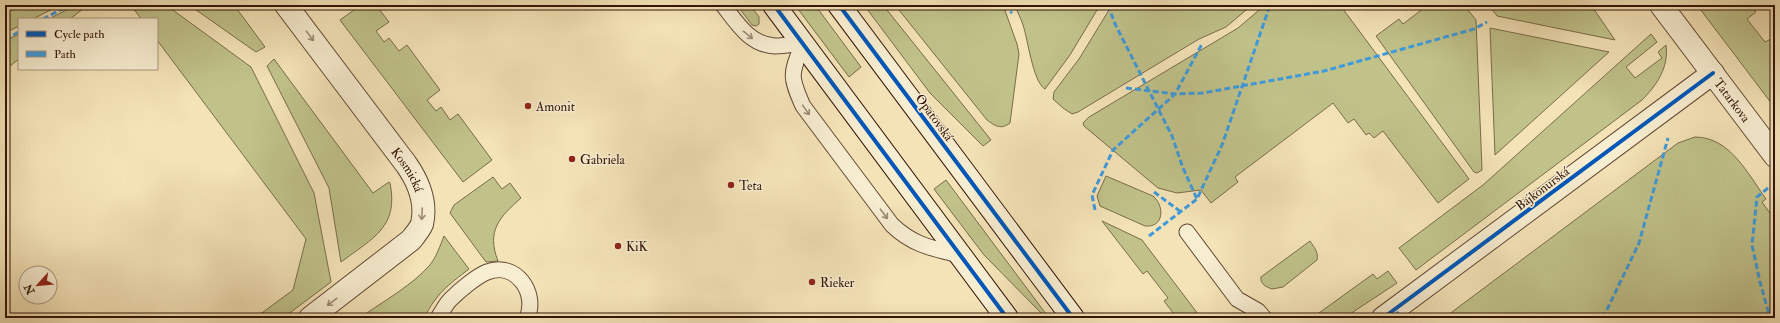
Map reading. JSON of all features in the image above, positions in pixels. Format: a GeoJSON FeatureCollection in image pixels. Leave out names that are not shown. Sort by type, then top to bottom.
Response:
{"type":"FeatureCollection","features":[{"type":"Feature","properties":{"kind":"street","name":"Kosmická"},"geometry":{"type":"LineString","coordinates":[[286,5],[406,164],[416,179],[422,199],[422,224],[412,240],[310,318]]}},
{"type":"Feature","properties":{"kind":"street"},"geometry":{"type":"LineString","coordinates":[[774,5],[1003,315]]}},
{"type":"Feature","properties":{"kind":"street","name":"Opatovská"},"geometry":{"type":"LineString","coordinates":[[839,5],[1073,318]]}},
{"type":"Feature","properties":{"kind":"street","name":"Tatarkova"},"geometry":{"type":"LineString","coordinates":[[1661,5],[1775,156]]}},
{"type":"Feature","properties":{"kind":"street","name":"Bajkonurská"},"geometry":{"type":"LineString","coordinates":[[1383,318],[1713,73]]}},
{"type":"Feature","properties":{"kind":"lane"},"geometry":{"type":"LineString","coordinates":[[723,5],[749,37],[774,46],[803,43],[793,70],[793,85],[803,106],[892,225],[904,236],[923,246],[959,255]]}},
{"type":"Feature","properties":{"kind":"lane"},"geometry":{"type":"LineString","coordinates":[[1187,232],[1237,299],[1258,311],[1264,318]]}},
{"type":"Feature","properties":{"kind":"lane"},"geometry":{"type":"LineString","coordinates":[[438,318],[451,298],[482,275],[489,272],[505,271],[523,281],[529,296],[530,305],[527,318]]}},
{"type":"Feature","properties":{"kind":"green space"},"geometry":{"type":"Polygon","coordinates":[[[5,5],[60,5],[35,18],[18,18],[18,26],[5,33],[5,5]]]}},
{"type":"Feature","properties":{"kind":"green space"},"geometry":{"type":"Polygon","coordinates":[[[76,5],[88,5],[71,18],[51,18],[76,5]]]}},
{"type":"Feature","properties":{"kind":"green space"},"geometry":{"type":"Polygon","coordinates":[[[131,5],[166,5],[251,67],[314,193],[331,282],[283,318],[255,318],[293,290],[306,239],[158,41],[158,18],[140,18],[131,5]]]}},
{"type":"Feature","properties":{"kind":"green space"},"geometry":{"type":"Polygon","coordinates":[[[189,5],[234,5],[265,47],[256,52],[189,5]]]}},
{"type":"Feature","properties":{"kind":"green space"},"geometry":{"type":"Polygon","coordinates":[[[361,5],[376,5],[389,22],[376,31],[384,42],[389,38],[399,51],[407,45],[440,90],[427,100],[436,111],[441,107],[450,120],[458,114],[492,160],[463,182],[340,20],[361,5]]]}},
{"type":"Feature","properties":{"kind":"green space"},"geometry":{"type":"Polygon","coordinates":[[[737,5],[750,5],[759,17],[759,24],[756,26],[752,25],[737,5]]]}},
{"type":"Feature","properties":{"kind":"green space"},"geometry":{"type":"Polygon","coordinates":[[[795,5],[815,5],[861,67],[849,77],[795,5]]]}},
{"type":"Feature","properties":{"kind":"green space"},"geometry":{"type":"Polygon","coordinates":[[[864,5],[883,5],[991,140],[983,146],[930,93],[864,5]]]}},
{"type":"Feature","properties":{"kind":"green space"},"geometry":{"type":"Polygon","coordinates":[[[895,5],[1003,5],[1017,44],[1019,54],[1010,123],[1001,127],[987,120],[895,5]]]}},
{"type":"Feature","properties":{"kind":"green space"},"geometry":{"type":"Polygon","coordinates":[[[1015,5],[1100,5],[1070,55],[1045,89],[1041,85],[1034,70],[1023,25],[1015,5]]]}},
{"type":"Feature","properties":{"kind":"green space"},"geometry":{"type":"Polygon","coordinates":[[[1112,5],[1252,5],[1226,27],[1199,39],[1078,112],[1072,114],[1053,99],[1054,92],[1079,59],[1112,5]]]}},
{"type":"Feature","properties":{"kind":"green space"},"geometry":{"type":"Polygon","coordinates":[[[1265,5],[1340,5],[1469,179],[1438,203],[1383,131],[1374,138],[1369,133],[1366,135],[1354,119],[1348,123],[1333,103],[1235,177],[1238,182],[1211,203],[1201,190],[1177,193],[1158,188],[1084,126],[1083,123],[1089,117],[1238,28],[1265,5]]]}},
{"type":"Feature","properties":{"kind":"green space"},"geometry":{"type":"Polygon","coordinates":[[[1428,5],[1464,5],[1476,20],[1482,170],[1477,173],[1474,172],[1376,36],[1399,19],[1403,24],[1428,5]]]}},
{"type":"Feature","properties":{"kind":"green space"},"geometry":{"type":"Polygon","coordinates":[[[1489,5],[1591,5],[1615,40],[1497,16],[1489,5]]]}},
{"type":"Feature","properties":{"kind":"green space"},"geometry":{"type":"Polygon","coordinates":[[[1697,5],[1751,5],[1756,12],[1747,19],[1765,42],[1775,37],[1775,108],[1697,5]]]}},
{"type":"Feature","properties":{"kind":"green space"},"geometry":{"type":"Polygon","coordinates":[[[1490,28],[1609,52],[1495,155],[1490,28]]]}},
{"type":"Feature","properties":{"kind":"green space"},"geometry":{"type":"Polygon","coordinates":[[[18,34],[18,60],[5,70],[5,41],[18,34]]]}},
{"type":"Feature","properties":{"kind":"green space"},"geometry":{"type":"Polygon","coordinates":[[[1651,34],[1657,42],[1626,67],[1635,78],[1662,58],[1658,52],[1666,45],[1666,61],[1661,75],[1642,100],[1416,270],[1399,248],[1483,185],[1651,34]]]}},
{"type":"Feature","properties":{"kind":"green space"},"geometry":{"type":"Polygon","coordinates":[[[274,59],[373,193],[389,182],[390,183],[392,198],[391,211],[387,221],[373,238],[341,262],[329,188],[267,66],[274,59]]]}},
{"type":"Feature","properties":{"kind":"green space"},"geometry":{"type":"Polygon","coordinates":[[[1695,137],[1718,143],[1728,150],[1745,168],[1766,199],[1762,202],[1775,220],[1775,318],[1444,318],[1678,143],[1695,137]]]}},
{"type":"Feature","properties":{"kind":"green space"},"geometry":{"type":"Polygon","coordinates":[[[1106,176],[1153,196],[1157,200],[1161,210],[1161,216],[1156,224],[1145,226],[1100,206],[1097,196],[1106,176]]]}},
{"type":"Feature","properties":{"kind":"green space"},"geometry":{"type":"Polygon","coordinates":[[[493,177],[502,189],[510,183],[521,198],[501,218],[494,232],[495,250],[498,261],[486,262],[450,213],[454,205],[493,177]]]}},
{"type":"Feature","properties":{"kind":"green space"},"geometry":{"type":"Polygon","coordinates":[[[946,180],[1049,318],[1046,318],[984,255],[934,189],[946,180]]]}},
{"type":"Feature","properties":{"kind":"green space"},"geometry":{"type":"Polygon","coordinates":[[[1102,221],[1142,240],[1201,318],[1177,318],[1164,301],[1168,298],[1147,271],[1143,274],[1102,221]]]}},
{"type":"Feature","properties":{"kind":"green space"},"geometry":{"type":"Polygon","coordinates":[[[444,236],[469,269],[443,290],[433,302],[424,318],[370,318],[367,313],[407,286],[429,266],[436,256],[444,236]]]}},
{"type":"Feature","properties":{"kind":"green space"},"geometry":{"type":"Polygon","coordinates":[[[1310,241],[1317,252],[1317,260],[1283,287],[1272,289],[1262,283],[1261,277],[1310,241]]]}},
{"type":"Feature","properties":{"kind":"green space"},"geometry":{"type":"Polygon","coordinates":[[[1388,271],[1397,283],[1344,318],[1312,318],[1373,274],[1377,279],[1388,271]]]}},
{"type":"Feature","properties":{"kind":"marked path"},"geometry":{"type":"LineString","coordinates":[[45,18],[70,5]]}},
{"type":"Feature","properties":{"kind":"marked path"},"geometry":{"type":"LineString","coordinates":[[1004,5],[1012,13]]}},
{"type":"Feature","properties":{"kind":"marked path"},"geometry":{"type":"LineString","coordinates":[[1108,5],[1115,24],[1172,136],[1183,168],[1197,199]]}},
{"type":"Feature","properties":{"kind":"marked path"},"geometry":{"type":"LineString","coordinates":[[1149,236],[1197,199],[1222,145],[1270,5]]}},
{"type":"Feature","properties":{"kind":"marked path"},"geometry":{"type":"LineString","coordinates":[[1126,88],[1175,94],[1203,93],[1324,71],[1474,29],[1487,22]]}},
{"type":"Feature","properties":{"kind":"marked path"},"geometry":{"type":"LineString","coordinates":[[5,39],[18,32]]}},
{"type":"Feature","properties":{"kind":"marked path"},"geometry":{"type":"LineString","coordinates":[[1095,210],[1092,195],[1113,150],[1175,94],[1202,44]]}},
{"type":"Feature","properties":{"kind":"marked path"},"geometry":{"type":"LineString","coordinates":[[1603,318],[1639,243],[1668,138]]}},
{"type":"Feature","properties":{"kind":"marked path"},"geometry":{"type":"LineString","coordinates":[[1768,188],[1757,197],[1752,245],[1770,318]]}},
{"type":"Feature","properties":{"kind":"marked path"},"geometry":{"type":"LineString","coordinates":[[1154,192],[1181,212]]}},
{"type":"Feature","properties":{"kind":"marked path"},"geometry":{"type":"LineString","coordinates":[[1395,309],[1401,318]]}},
{"type":"Feature","properties":{"kind":"cycle path"},"geometry":{"type":"LineString","coordinates":[[774,5],[1007,318]]}},
{"type":"Feature","properties":{"kind":"cycle path"},"geometry":{"type":"LineString","coordinates":[[839,5],[1073,318]]}},
{"type":"Feature","properties":{"kind":"cycle path"},"geometry":{"type":"LineString","coordinates":[[1383,318],[1713,73]]}},
{"type":"Feature","properties":{"kind":"place","name":"Amonit"},"geometry":{"type":"Point","coordinates":[528,106]}},
{"type":"Feature","properties":{"kind":"place","name":"Gabriela"},"geometry":{"type":"Point","coordinates":[572,159]}},
{"type":"Feature","properties":{"kind":"place","name":"Teta"},"geometry":{"type":"Point","coordinates":[731,185]}},
{"type":"Feature","properties":{"kind":"place","name":"KiK"},"geometry":{"type":"Point","coordinates":[618,246]}},
{"type":"Feature","properties":{"kind":"place","name":"Rieker"},"geometry":{"type":"Point","coordinates":[812,282]}}]}
